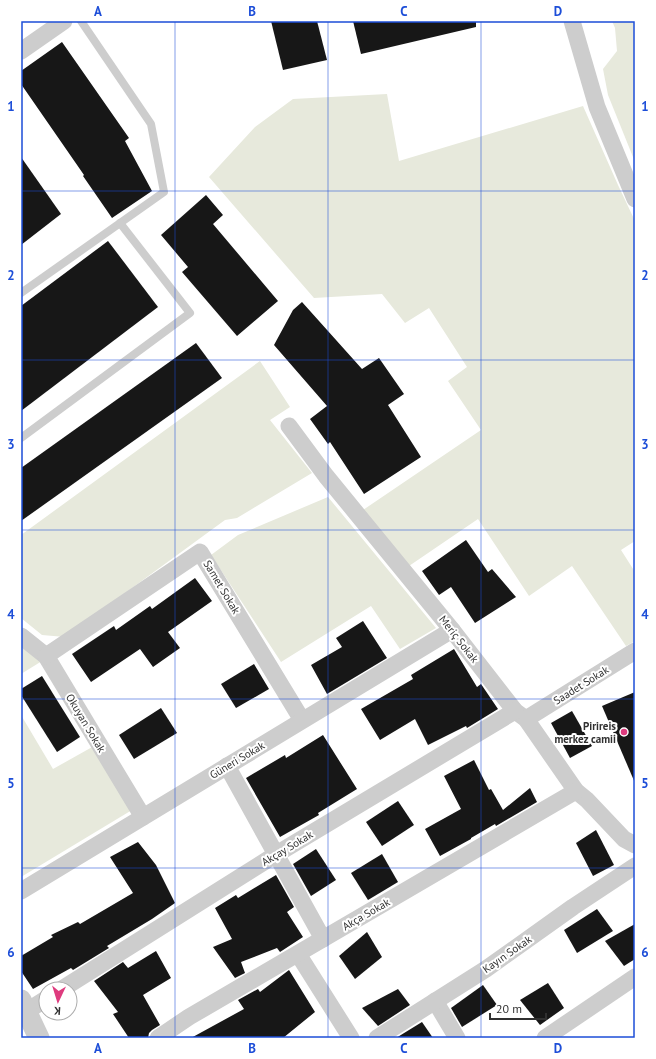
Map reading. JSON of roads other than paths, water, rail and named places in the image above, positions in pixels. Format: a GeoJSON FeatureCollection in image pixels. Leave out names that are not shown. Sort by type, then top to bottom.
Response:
{"type":"FeatureCollection","features":[{"type":"Feature","properties":{"kind":"street"},"geometry":{"type":"LineString","coordinates":[[21,52],[64,21]]}},
{"type":"Feature","properties":{"kind":"street"},"geometry":{"type":"LineString","coordinates":[[572,21],[597,107],[635,199]]}},
{"type":"Feature","properties":{"kind":"street","name":"Meriç Sokak"},"geometry":{"type":"LineString","coordinates":[[289,426],[326,476],[520,715],[576,791],[587,800],[624,839],[635,845]]}},
{"type":"Feature","properties":{"kind":"street","name":"Samet Sokak"},"geometry":{"type":"LineString","coordinates":[[46,656],[200,552],[302,720]]}},
{"type":"Feature","properties":{"kind":"street","name":"Güneri Sokak"},"geometry":{"type":"LineString","coordinates":[[21,891],[452,630]]}},
{"type":"Feature","properties":{"kind":"street","name":"Okuyan Sokak"},"geometry":{"type":"LineString","coordinates":[[21,636],[46,656],[142,817]]}},
{"type":"Feature","properties":{"kind":"street","name":"Saadet Sokak"},"geometry":{"type":"LineString","coordinates":[[520,715],[635,651]]}},
{"type":"Feature","properties":{"kind":"street","name":"Akçay Sokak"},"geometry":{"type":"LineString","coordinates":[[75,981],[275,855],[520,715]]}},
{"type":"Feature","properties":{"kind":"street"},"geometry":{"type":"LineString","coordinates":[[227,766],[275,855],[323,939]]}},
{"type":"Feature","properties":{"kind":"street","name":"Akça Sokak"},"geometry":{"type":"LineString","coordinates":[[158,1038],[189,1017],[576,791]]}},
{"type":"Feature","properties":{"kind":"street","name":"Kayın Sokak"},"geometry":{"type":"LineString","coordinates":[[376,1038],[486,968],[635,866]]}},
{"type":"Feature","properties":{"kind":"street"},"geometry":{"type":"LineString","coordinates":[[298,954],[351,1038]]}},
{"type":"Feature","properties":{"kind":"street"},"geometry":{"type":"LineString","coordinates":[[545,1038],[635,977]]}},
{"type":"Feature","properties":{"kind":"street"},"geometry":{"type":"LineString","coordinates":[[38,1001],[24,1005],[39,1038]]}},
{"type":"Feature","properties":{"kind":"street"},"geometry":{"type":"LineString","coordinates":[[434,1001],[457,1038]]}},
{"type":"Feature","properties":{"kind":"lane"},"geometry":{"type":"LineString","coordinates":[[21,293],[164,192],[151,124],[81,21]]}},
{"type":"Feature","properties":{"kind":"lane"},"geometry":{"type":"LineString","coordinates":[[21,438],[190,313],[120,222]]}},
{"type":"Feature","properties":{"kind":"place","name":"Pirireis merkez camii"},"geometry":{"type":"Point","coordinates":[624,732]}}]}
